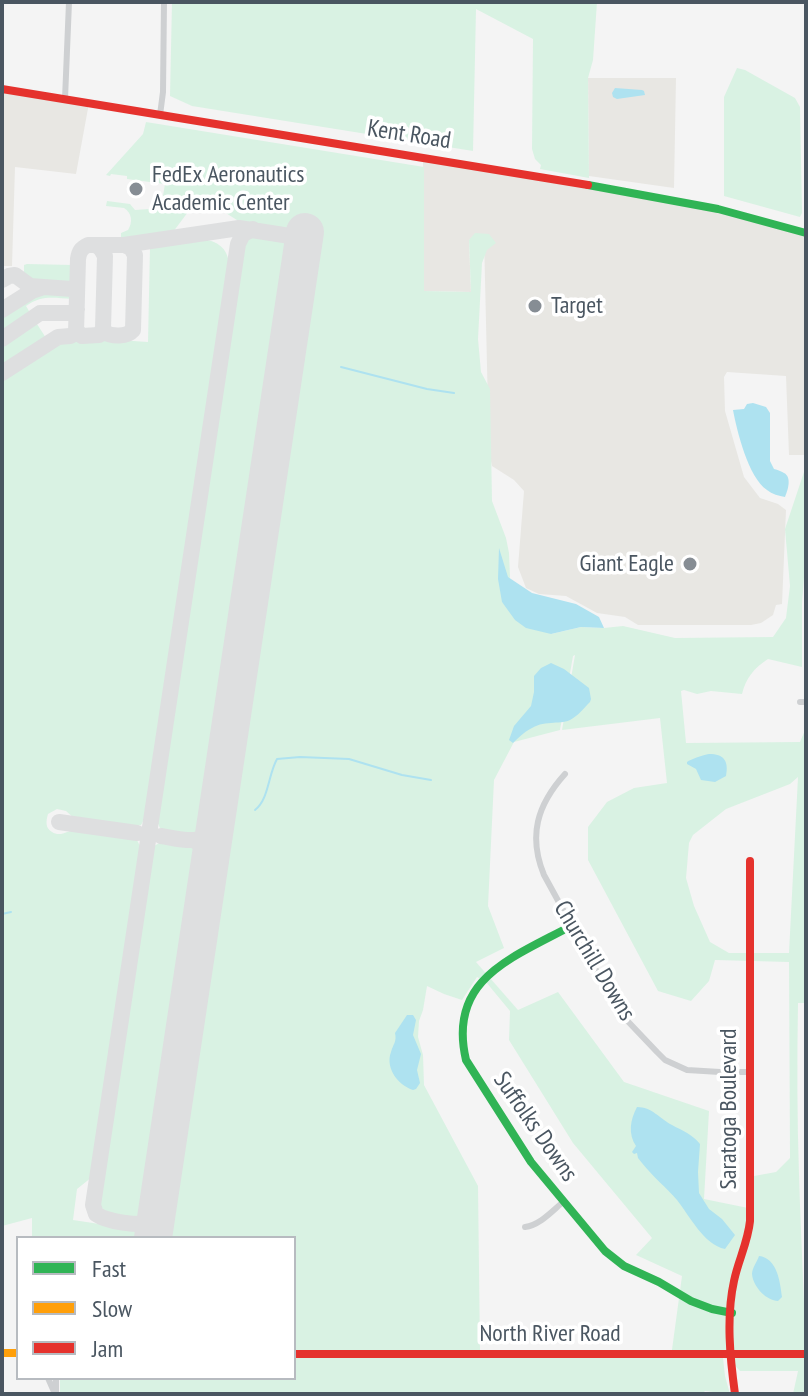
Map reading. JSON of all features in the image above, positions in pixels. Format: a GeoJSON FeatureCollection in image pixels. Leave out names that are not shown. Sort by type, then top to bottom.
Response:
{"type":"FeatureCollection","features":[{"type":"Feature","properties":{"kind":"street"},"geometry":{"type":"LineString","coordinates":[[65,99],[69,2]]}},
{"type":"Feature","properties":{"kind":"street"},"geometry":{"type":"LineString","coordinates":[[160,115],[164,2]]}},
{"type":"Feature","properties":{"kind":"street","name":"Kent Road"},"geometry":{"type":"LineString","coordinates":[[2,89],[608,188],[718,209],[806,233]]}},
{"type":"Feature","properties":{"kind":"street","name":"Churchill Downs"},"geometry":{"type":"LineString","coordinates":[[565,774],[547,795],[542,807],[536,829],[536,845],[544,875],[619,1012],[665,1060],[678,1067],[698,1071],[749,1072]]}},
{"type":"Feature","properties":{"kind":"street","name":"Saratoga Boulevard"},"geometry":{"type":"LineString","coordinates":[[735,1394],[732,1354],[734,1284],[749,1232],[750,861]]}},
{"type":"Feature","properties":{"kind":"street","name":"Suffolks Downs"},"geometry":{"type":"LineString","coordinates":[[571,926],[502,963],[484,977],[468,1000],[461,1029],[463,1050],[471,1068],[531,1162],[605,1251],[619,1263],[702,1306],[732,1313]]}},
{"type":"Feature","properties":{"kind":"street"},"geometry":{"type":"LineString","coordinates":[[525,1227],[540,1222],[563,1202]]}},
{"type":"Feature","properties":{"kind":"street","name":"North River Road"},"geometry":{"type":"LineString","coordinates":[[296,1354],[806,1354]]}},
{"type":"Feature","properties":{"kind":"shaded area"},"geometry":{"type":"Polygon","coordinates":[[[588,78],[676,78],[674,188],[589,176],[588,78]]]}},
{"type":"Feature","properties":{"kind":"shaded area"},"geometry":{"type":"Polygon","coordinates":[[[2,89],[89,103],[76,174],[15,167],[12,266],[2,266],[2,89]]]}},
{"type":"Feature","properties":{"kind":"shaded area"},"geometry":{"type":"Polygon","coordinates":[[[423,159],[586,186],[737,216],[806,235],[806,455],[789,455],[786,376],[727,372],[724,377],[725,411],[744,477],[760,498],[786,510],[782,604],[776,605],[773,615],[751,625],[638,625],[625,617],[597,613],[566,596],[539,594],[526,588],[518,567],[524,491],[514,480],[492,466],[489,452],[484,236],[469,240],[471,292],[424,291],[423,159]]]}},
{"type":"Feature","properties":{"kind":"green space"},"geometry":{"type":"Polygon","coordinates":[[[172,2],[597,2],[593,60],[588,78],[589,178],[540,169],[541,165],[532,149],[533,39],[476,9],[473,151],[192,106],[170,96],[172,2]]]}},
{"type":"Feature","properties":{"kind":"green space"},"geometry":{"type":"Polygon","coordinates":[[[737,68],[795,98],[800,107],[800,217],[724,196],[724,97],[737,68]]]}},
{"type":"Feature","properties":{"kind":"green space"},"geometry":{"type":"Polygon","coordinates":[[[146,122],[424,167],[424,291],[471,292],[469,240],[475,233],[489,234],[496,243],[487,250],[482,263],[478,339],[481,372],[490,389],[492,501],[509,553],[510,577],[502,602],[551,634],[581,627],[623,626],[675,638],[773,637],[786,618],[790,586],[785,529],[806,466],[802,667],[768,659],[751,674],[742,694],[681,691],[686,743],[800,742],[806,728],[806,1003],[798,1003],[797,1067],[806,1394],[793,1394],[798,1371],[740,1371],[729,1359],[723,1358],[730,1394],[705,1391],[702,1394],[60,1394],[60,1380],[296,1380],[296,1357],[671,1357],[682,1276],[636,1255],[652,1238],[573,1143],[509,1040],[510,1011],[486,982],[477,977],[462,1000],[427,986],[418,1037],[423,1055],[424,1085],[478,1186],[480,1351],[296,1350],[296,1236],[161,1236],[312,234],[240,222],[218,208],[188,212],[173,232],[121,239],[121,233],[130,227],[130,215],[124,208],[106,206],[107,201],[130,204],[135,210],[149,209],[150,206],[161,208],[165,184],[106,175],[143,134],[146,122]],[[575,655],[560,730],[514,742],[494,780],[488,906],[504,948],[476,962],[518,1010],[558,992],[624,1082],[709,1111],[704,1199],[753,1209],[754,1176],[776,1172],[790,1158],[789,962],[715,960],[709,981],[691,1001],[658,991],[588,860],[588,827],[607,802],[634,788],[667,783],[660,718],[562,730],[575,655]],[[798,777],[790,784],[726,809],[693,835],[689,843],[686,878],[710,942],[729,953],[789,953],[798,777]]]}},
{"type":"Feature","properties":{"kind":"green space"},"geometry":{"type":"Polygon","coordinates":[[[252,235],[283,240],[293,254],[207,828],[196,836],[166,832],[156,819],[243,247],[252,235]]]}},
{"type":"Feature","properties":{"kind":"green space"},"geometry":{"type":"Polygon","coordinates":[[[202,239],[213,241],[221,246],[229,263],[147,814],[141,825],[132,827],[75,819],[66,811],[57,809],[48,814],[47,822],[48,828],[55,834],[74,830],[108,833],[137,840],[141,848],[92,1177],[77,1189],[73,1220],[146,1231],[145,1236],[32,1236],[32,1218],[2,1226],[2,377],[57,342],[148,342],[150,247],[202,239]]]}},
{"type":"Feature","properties":{"kind":"green space"},"geometry":{"type":"Polygon","coordinates":[[[24,265],[73,265],[72,282],[30,282],[24,272],[24,265]]]}},
{"type":"Feature","properties":{"kind":"green space"},"geometry":{"type":"Polygon","coordinates":[[[35,293],[70,293],[72,299],[48,298],[32,302],[26,306],[32,316],[2,336],[2,314],[35,293]]]}},
{"type":"Feature","properties":{"kind":"green space"},"geometry":{"type":"Polygon","coordinates":[[[35,321],[48,341],[2,371],[2,342],[35,321]]]}},
{"type":"Feature","properties":{"kind":"green space"},"geometry":{"type":"Polygon","coordinates":[[[161,842],[195,847],[202,861],[148,1218],[144,1220],[111,1215],[99,1202],[151,853],[154,846],[161,842]]]}},
{"type":"Feature","properties":{"kind":"water"},"geometry":{"type":"Polygon","coordinates":[[[615,88],[642,90],[645,95],[617,99],[612,93],[615,88]]]}},
{"type":"Feature","properties":{"kind":"water"},"geometry":{"type":"Polygon","coordinates":[[[747,404],[766,407],[770,413],[770,461],[774,469],[788,477],[785,497],[771,493],[760,484],[744,453],[733,410],[744,409],[747,404]]]}},
{"type":"Feature","properties":{"kind":"water"},"geometry":{"type":"Polygon","coordinates":[[[499,548],[508,577],[532,593],[576,604],[599,617],[604,628],[581,627],[551,634],[526,628],[515,620],[502,602],[498,579],[499,548]]]}},
{"type":"Feature","properties":{"kind":"water"},"geometry":{"type":"Polygon","coordinates":[[[551,663],[589,688],[590,702],[570,720],[535,726],[513,743],[509,740],[514,726],[531,706],[534,676],[551,663]]]}},
{"type":"Feature","properties":{"kind":"water"},"geometry":{"type":"Polygon","coordinates":[[[709,754],[722,757],[727,766],[726,776],[715,782],[701,780],[696,769],[687,764],[709,754]]]}},
{"type":"Feature","properties":{"kind":"water"},"geometry":{"type":"Polygon","coordinates":[[[407,1015],[413,1015],[416,1020],[413,1035],[421,1054],[417,1070],[420,1083],[413,1090],[398,1080],[390,1064],[395,1033],[407,1015]]]}},
{"type":"Feature","properties":{"kind":"water"},"geometry":{"type":"Polygon","coordinates":[[[637,1107],[651,1111],[691,1135],[700,1144],[699,1193],[709,1209],[735,1235],[725,1249],[704,1236],[637,1153],[632,1152],[636,1146],[631,1127],[637,1107]]]}},
{"type":"Feature","properties":{"kind":"water"},"geometry":{"type":"Polygon","coordinates":[[[759,1256],[774,1266],[782,1297],[778,1301],[765,1296],[755,1284],[752,1272],[759,1256]]]}},
{"type":"Feature","properties":{"kind":"waterway"},"geometry":{"type":"LineString","coordinates":[[341,367],[454,393]]}},
{"type":"Feature","properties":{"kind":"waterway"},"geometry":{"type":"LineString","coordinates":[[255,810],[263,800],[277,759],[349,759],[431,780]]}},
{"type":"Feature","properties":{"kind":"waterway"},"geometry":{"type":"LineString","coordinates":[[2,914],[11,912]]}},
{"type":"Feature","properties":{"kind":"taxiway"},"geometry":{"type":"LineString","coordinates":[[2,373],[58,337],[76,333],[78,259],[81,250],[88,245],[124,245],[239,228],[290,236],[297,244],[300,262]]}},
{"type":"Feature","properties":{"kind":"taxiway"},"geometry":{"type":"LineString","coordinates":[[156,1217],[152,1223],[146,1224],[115,1221],[96,1214],[93,1205],[238,244],[243,234],[253,229]]}},
{"type":"Feature","properties":{"kind":"taxiway"},"geometry":{"type":"LineString","coordinates":[[77,330],[82,336],[99,335],[103,329],[105,256],[96,245]]}},
{"type":"Feature","properties":{"kind":"taxiway"},"geometry":{"type":"LineString","coordinates":[[103,329],[115,335],[133,330],[135,255],[131,248],[124,245]]}},
{"type":"Feature","properties":{"kind":"taxiway"},"geometry":{"type":"LineString","coordinates":[[2,280],[15,275],[30,286],[72,289],[77,293]]}},
{"type":"Feature","properties":{"kind":"taxiway"},"geometry":{"type":"LineString","coordinates":[[2,310],[41,288]]}},
{"type":"Feature","properties":{"kind":"taxiway"},"geometry":{"type":"LineString","coordinates":[[2,339],[40,313],[72,313],[77,309]]}},
{"type":"Feature","properties":{"kind":"taxiway"},"geometry":{"type":"LineString","coordinates":[[59,822],[137,833]]}},
{"type":"Feature","properties":{"kind":"taxiway"},"geometry":{"type":"LineString","coordinates":[[161,836],[199,839],[211,832],[215,824]]}},
{"type":"Feature","properties":{"kind":"taxiway"},"geometry":{"type":"LineString","coordinates":[[195,841],[207,852],[209,868]]}},
{"type":"Feature","properties":{"kind":"runway"},"geometry":{"type":"LineString","coordinates":[[153,1236],[305,232]]}},
{"type":"Feature","properties":{"kind":"traffic: fast"},"geometry":{"type":"LineString","coordinates":[[588,185],[718,209],[806,233]]}},
{"type":"Feature","properties":{"kind":"traffic: fast"},"geometry":{"type":"LineString","coordinates":[[571,926],[507,961],[475,990],[466,1009],[463,1032],[466,1060],[531,1162],[605,1251],[624,1266],[691,1301],[732,1313]]}},
{"type":"Feature","properties":{"kind":"traffic: slow"},"geometry":{"type":"LineString","coordinates":[[2,1353],[16,1353]]}},
{"type":"Feature","properties":{"kind":"traffic: jam"},"geometry":{"type":"LineString","coordinates":[[2,89],[588,185]]}},
{"type":"Feature","properties":{"kind":"traffic: jam"},"geometry":{"type":"LineString","coordinates":[[735,1394],[730,1352],[730,1309],[750,1221],[750,861]]}},
{"type":"Feature","properties":{"kind":"traffic: jam"},"geometry":{"type":"LineString","coordinates":[[296,1354],[806,1354]]}},
{"type":"Feature","properties":{"kind":"place","name":"FedEx Aeronautics Academic Center"},"geometry":{"type":"Point","coordinates":[136,189]}},
{"type":"Feature","properties":{"kind":"place","name":"Target"},"geometry":{"type":"Point","coordinates":[535,306]}},
{"type":"Feature","properties":{"kind":"place","name":"Giant Eagle"},"geometry":{"type":"Point","coordinates":[690,564]}}]}
